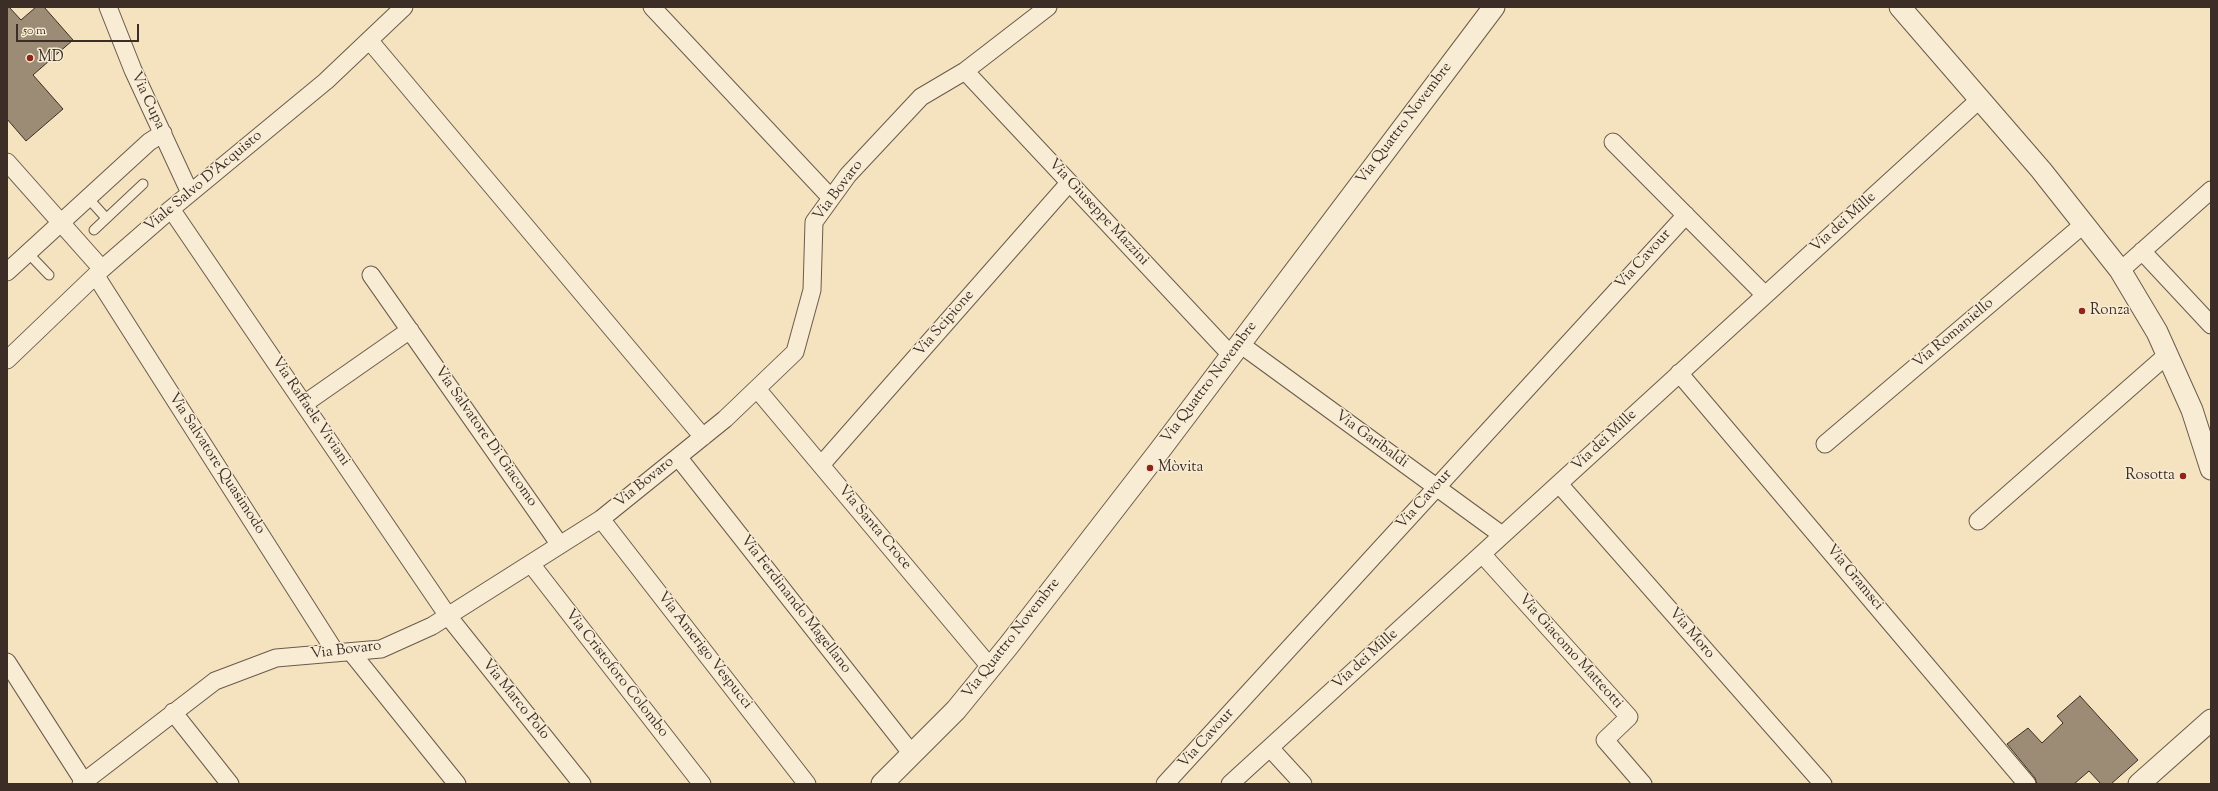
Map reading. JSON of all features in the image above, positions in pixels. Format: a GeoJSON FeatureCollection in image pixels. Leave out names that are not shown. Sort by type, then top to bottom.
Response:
{"type":"FeatureCollection","features":[{"type":"Feature","properties":{"kind":"street","name":"Via Cupa"},"geometry":{"type":"LineString","coordinates":[[108,7],[133,70],[190,193]]}},
{"type":"Feature","properties":{"kind":"street","name":"Viale Salvo D'Acquisto"},"geometry":{"type":"LineString","coordinates":[[7,360],[99,273],[171,209],[326,81],[404,7]]}},
{"type":"Feature","properties":{"kind":"street"},"geometry":{"type":"LineString","coordinates":[[652,7],[831,198]]}},
{"type":"Feature","properties":{"kind":"street","name":"Via Bovaro"},"geometry":{"type":"LineString","coordinates":[[82,783],[215,681],[276,658],[381,649],[432,626],[601,519],[725,419],[796,352],[812,290],[814,222],[848,175],[921,97],[965,72],[1048,7]]}},
{"type":"Feature","properties":{"kind":"street","name":"Via Quattro Novembre"},"geometry":{"type":"LineString","coordinates":[[882,784],[956,710],[991,668],[1235,350],[1494,7]]}},
{"type":"Feature","properties":{"kind":"street"},"geometry":{"type":"LineString","coordinates":[[1900,7],[2042,170],[2120,271],[2157,332],[2168,355],[2192,410],[2211,469]]}},
{"type":"Feature","properties":{"kind":"street"},"geometry":{"type":"LineString","coordinates":[[369,40],[703,437]]}},
{"type":"Feature","properties":{"kind":"street","name":"Via Giuseppe Mazzini"},"geometry":{"type":"LineString","coordinates":[[965,72],[1069,183],[1235,350]]}},
{"type":"Feature","properties":{"kind":"street","name":"Via dei Mille"},"geometry":{"type":"LineString","coordinates":[[1230,784],[1980,99]]}},
{"type":"Feature","properties":{"kind":"street"},"geometry":{"type":"LineString","coordinates":[[7,272],[149,142],[163,134]]}},
{"type":"Feature","properties":{"kind":"street"},"geometry":{"type":"LineString","coordinates":[[1613,142],[1765,295]]}},
{"type":"Feature","properties":{"kind":"street","name":"Via Salvatore Quasimodo"},"geometry":{"type":"LineString","coordinates":[[7,162],[61,222],[99,273],[344,652],[457,784]]}},
{"type":"Feature","properties":{"kind":"street","name":"Via Scipione"},"geometry":{"type":"LineString","coordinates":[[821,465],[1069,183]]}},
{"type":"Feature","properties":{"kind":"street"},"geometry":{"type":"LineString","coordinates":[[2120,271],[2211,190]]}},
{"type":"Feature","properties":{"kind":"street","name":"Via Raffaele Viviani"},"geometry":{"type":"LineString","coordinates":[[171,209],[448,616]]}},
{"type":"Feature","properties":{"kind":"street","name":"Via Cavour"},"geometry":{"type":"LineString","coordinates":[[1165,784],[1686,215]]}},
{"type":"Feature","properties":{"kind":"street","name":"Via Romaniello"},"geometry":{"type":"LineString","coordinates":[[1825,444],[2084,224]]}},
{"type":"Feature","properties":{"kind":"street"},"geometry":{"type":"LineString","coordinates":[[2142,251],[2211,325]]}},
{"type":"Feature","properties":{"kind":"street","name":"Via Salvatore Di Giacomo"},"geometry":{"type":"LineString","coordinates":[[371,275],[560,545]]}},
{"type":"Feature","properties":{"kind":"street"},"geometry":{"type":"LineString","coordinates":[[304,404],[410,330]]}},
{"type":"Feature","properties":{"kind":"street","name":"Via Garibaldi"},"geometry":{"type":"LineString","coordinates":[[1235,350],[1437,487],[1502,535]]}},
{"type":"Feature","properties":{"kind":"street"},"geometry":{"type":"LineString","coordinates":[[1978,521],[2168,355]]}},
{"type":"Feature","properties":{"kind":"street","name":"Via Gramsci"},"geometry":{"type":"LineString","coordinates":[[1679,373],[2027,784]]}},
{"type":"Feature","properties":{"kind":"street","name":"Via Santa Croce"},"geometry":{"type":"LineString","coordinates":[[757,389],[991,668]]}},
{"type":"Feature","properties":{"kind":"street","name":"Via Ferdinando Magellano"},"geometry":{"type":"LineString","coordinates":[[678,457],[912,754]]}},
{"type":"Feature","properties":{"kind":"street","name":"Via Moro"},"geometry":{"type":"LineString","coordinates":[[1559,484],[1823,784]]}},
{"type":"Feature","properties":{"kind":"street","name":"Via Amerigo Vespucci"},"geometry":{"type":"LineString","coordinates":[[601,519],[807,784]]}},
{"type":"Feature","properties":{"kind":"street","name":"Via Giacomo Matteotti"},"geometry":{"type":"LineString","coordinates":[[1482,554],[1629,717],[1605,740],[1643,784]]}},
{"type":"Feature","properties":{"kind":"street","name":"Via Cristoforo Colombo"},"geometry":{"type":"LineString","coordinates":[[531,564],[702,784]]}},
{"type":"Feature","properties":{"kind":"street","name":"Via Marco Polo"},"geometry":{"type":"LineString","coordinates":[[448,616],[582,784]]}},
{"type":"Feature","properties":{"kind":"street"},"geometry":{"type":"LineString","coordinates":[[7,662],[82,783]]}},
{"type":"Feature","properties":{"kind":"street"},"geometry":{"type":"LineString","coordinates":[[173,712],[230,784]]}},
{"type":"Feature","properties":{"kind":"street"},"geometry":{"type":"LineString","coordinates":[[2139,784],[2211,720]]}},
{"type":"Feature","properties":{"kind":"street"},"geometry":{"type":"LineString","coordinates":[[1270,748],[1303,784]]}},
{"type":"Feature","properties":{"kind":"lane"},"geometry":{"type":"LineString","coordinates":[[94,230],[143,184]]}},
{"type":"Feature","properties":{"kind":"lane"},"geometry":{"type":"LineString","coordinates":[[88,198],[106,218]]}},
{"type":"Feature","properties":{"kind":"lane"},"geometry":{"type":"LineString","coordinates":[[28,253],[49,275]]}},
{"type":"Feature","properties":{"kind":"building","name":"MD"},"geometry":{"type":"Polygon","coordinates":[[[7,7],[9,7],[21,20],[36,7],[44,7],[73,40],[33,75],[63,109],[26,141],[7,119],[7,7]]]}},
{"type":"Feature","properties":{"kind":"building"},"geometry":{"type":"Polygon","coordinates":[[[2080,696],[2138,760],[2111,784],[2101,784],[2089,771],[2074,784],[2037,784],[2035,778],[2007,744],[2028,728],[2042,743],[2063,723],[2057,716],[2080,696]]]}},
{"type":"Feature","properties":{"kind":"place","name":"MD"},"geometry":{"type":"Point","coordinates":[30,58]}},
{"type":"Feature","properties":{"kind":"place","name":"Ronza"},"geometry":{"type":"Point","coordinates":[2082,311]}},
{"type":"Feature","properties":{"kind":"place","name":"Mòvita"},"geometry":{"type":"Point","coordinates":[1150,468]}},
{"type":"Feature","properties":{"kind":"place","name":"Rosotta"},"geometry":{"type":"Point","coordinates":[2183,476]}}]}
